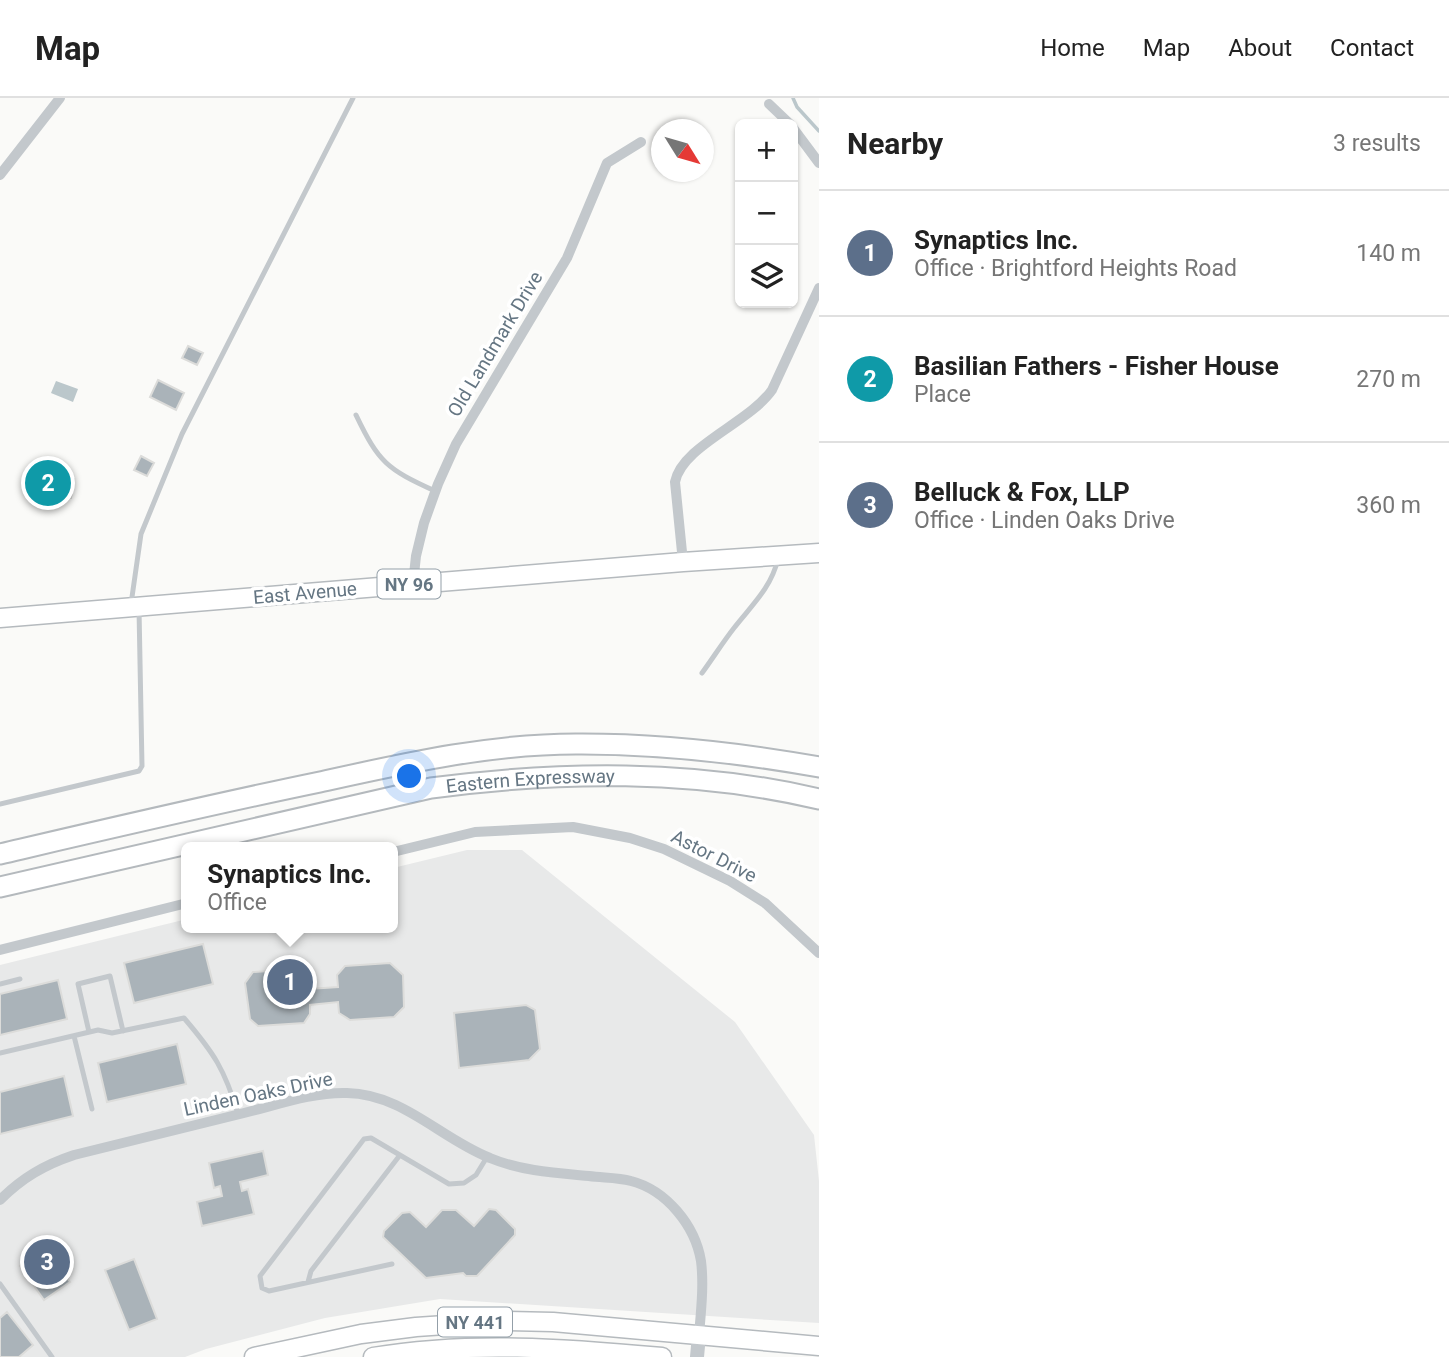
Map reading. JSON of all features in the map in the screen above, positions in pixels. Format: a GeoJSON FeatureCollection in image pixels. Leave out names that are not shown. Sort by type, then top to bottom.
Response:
{"type":"FeatureCollection","features":[{"type":"Feature","properties":{"kind":"highway","name":"Eastern Expressway"},"geometry":{"type":"LineString","coordinates":[[0,854],[183,811],[419,761],[498,749],[580,744],[656,747],[742,753],[819,767]]}},
{"type":"Feature","properties":{"kind":"highway","name":"Eastern Expressway"},"geometry":{"type":"LineString","coordinates":[[196,842],[431,788],[496,779],[627,774],[711,780],[819,799]]}},
{"type":"Feature","properties":{"kind":"highway","name":"Eastern Expressway"},"geometry":{"type":"LineString","coordinates":[[0,887],[181,845]]}},
{"type":"Feature","properties":{"kind":"main road","name":"East Avenue"},"geometry":{"type":"LineString","coordinates":[[0,618],[683,562],[819,554]]}},
{"type":"Feature","properties":{"kind":"main road","name":"NY 441"},"geometry":{"type":"LineString","coordinates":[[254,1357],[361,1334],[416,1326],[504,1321],[553,1322],[819,1346]]}},
{"type":"Feature","properties":{"kind":"main road","name":"NY 441"},"geometry":{"type":"LineString","coordinates":[[373,1357],[442,1349],[524,1348],[662,1357]]}},
{"type":"Feature","properties":{"kind":"street"},"geometry":{"type":"LineString","coordinates":[[0,175],[60,98]]}},
{"type":"Feature","properties":{"kind":"street"},"geometry":{"type":"LineString","coordinates":[[769,104],[784,119]]}},
{"type":"Feature","properties":{"kind":"street"},"geometry":{"type":"LineString","coordinates":[[798,135],[819,163]]}},
{"type":"Feature","properties":{"kind":"street","name":"Old Landmark Drive"},"geometry":{"type":"LineString","coordinates":[[413,584],[422,534],[435,491],[469,421],[567,258],[607,163],[641,142]]}},
{"type":"Feature","properties":{"kind":"street"},"geometry":{"type":"LineString","coordinates":[[683,562],[675,482],[678,470],[693,454],[750,414],[765,399],[819,288]]}},
{"type":"Feature","properties":{"kind":"street","name":"Astor Drive"},"geometry":{"type":"LineString","coordinates":[[398,851],[475,832],[573,827],[630,838],[699,864],[765,903],[817,947]]}},
{"type":"Feature","properties":{"kind":"street"},"geometry":{"type":"LineString","coordinates":[[0,950],[181,905]]}},
{"type":"Feature","properties":{"kind":"street","name":"Linden Oaks Drive"},"geometry":{"type":"LineString","coordinates":[[0,1200],[13,1187],[50,1163],[310,1096],[366,1094],[387,1100],[487,1157],[527,1169],[630,1181],[649,1187],[664,1198],[688,1228],[701,1258],[699,1335]]}},
{"type":"Feature","properties":{"kind":"street"},"geometry":{"type":"LineString","coordinates":[[697,1357],[699,1335]]}},
{"type":"Feature","properties":{"kind":"lane"},"geometry":{"type":"LineString","coordinates":[[0,804],[139,771],[142,766],[135,606],[141,534],[183,434],[353,98]]}},
{"type":"Feature","properties":{"kind":"lane"},"geometry":{"type":"LineString","coordinates":[[356,415],[372,449],[386,464],[406,478],[435,491]]}},
{"type":"Feature","properties":{"kind":"lane"},"geometry":{"type":"LineString","coordinates":[[702,673],[733,629],[763,595],[774,577],[779,556]]}},
{"type":"Feature","properties":{"kind":"lane"},"geometry":{"type":"LineString","coordinates":[[89,1032],[78,984],[110,976],[123,1031]]}},
{"type":"Feature","properties":{"kind":"lane"},"geometry":{"type":"LineString","coordinates":[[0,984],[20,979]]}},
{"type":"Feature","properties":{"kind":"lane"},"geometry":{"type":"LineString","coordinates":[[0,1053],[98,1030],[113,1033],[184,1018],[218,1061],[229,1084],[238,1114]]}},
{"type":"Feature","properties":{"kind":"lane"},"geometry":{"type":"LineString","coordinates":[[74,1035],[92,1109]]}},
{"type":"Feature","properties":{"kind":"lane"},"geometry":{"type":"LineString","coordinates":[[392,1264],[269,1290],[262,1288],[260,1276],[364,1139],[371,1138],[449,1184],[464,1183],[477,1175],[487,1157]]}},
{"type":"Feature","properties":{"kind":"lane"},"geometry":{"type":"LineString","coordinates":[[308,1282],[311,1271],[400,1155]]}},
{"type":"Feature","properties":{"kind":"lane"},"geometry":{"type":"LineString","coordinates":[[0,1284],[52,1357]]}},
{"type":"Feature","properties":{"kind":"shaded area"},"geometry":{"type":"Polygon","coordinates":[[[56,381],[78,389],[73,402],[51,393],[56,381]]]}},
{"type":"Feature","properties":{"kind":"shaded area"},"geometry":{"type":"Polygon","coordinates":[[[467,850],[522,850],[735,1022],[814,1135],[819,1181],[819,1323],[440,1299],[325,1318],[185,1357],[0,1357],[0,965],[181,920],[181,933],[398,933],[398,867],[467,850]]]}},
{"type":"Feature","properties":{"kind":"building"},"geometry":{"type":"Polygon","coordinates":[[[188,346],[203,353],[197,365],[182,358],[188,346]]]}},
{"type":"Feature","properties":{"kind":"building"},"geometry":{"type":"Polygon","coordinates":[[[158,380],[184,393],[176,410],[150,397],[158,380]]]}},
{"type":"Feature","properties":{"kind":"building"},"geometry":{"type":"Polygon","coordinates":[[[141,456],[154,463],[147,476],[134,470],[141,456]]]}},
{"type":"Feature","properties":{"kind":"building"},"geometry":{"type":"Polygon","coordinates":[[[48,466],[54,468],[55,474],[74,479],[71,498],[51,497],[50,501],[41,500],[41,495],[29,493],[30,488],[23,487],[25,471],[45,472],[48,466]]]}},
{"type":"Feature","properties":{"kind":"building"},"geometry":{"type":"Polygon","coordinates":[[[203,944],[213,984],[134,1003],[124,963],[203,944]]]}},
{"type":"Feature","properties":{"kind":"building"},"geometry":{"type":"Polygon","coordinates":[[[390,963],[403,975],[404,1007],[394,1017],[350,1020],[339,1013],[338,1002],[310,1005],[310,1014],[304,1023],[258,1026],[250,1019],[245,983],[253,972],[299,969],[308,977],[309,989],[338,987],[337,975],[345,966],[390,963]]]}},
{"type":"Feature","properties":{"kind":"building"},"geometry":{"type":"Polygon","coordinates":[[[58,980],[67,1019],[0,1035],[0,994],[58,980]]]}},
{"type":"Feature","properties":{"kind":"building"},"geometry":{"type":"Polygon","coordinates":[[[526,1005],[535,1010],[540,1049],[529,1060],[459,1068],[454,1013],[526,1005]]]}},
{"type":"Feature","properties":{"kind":"building"},"geometry":{"type":"Polygon","coordinates":[[[177,1044],[186,1084],[107,1102],[98,1063],[177,1044]]]}},
{"type":"Feature","properties":{"kind":"building"},"geometry":{"type":"Polygon","coordinates":[[[64,1076],[73,1116],[0,1134],[0,1092],[64,1076]]]}},
{"type":"Feature","properties":{"kind":"building"},"geometry":{"type":"Polygon","coordinates":[[[263,1151],[268,1175],[240,1182],[242,1191],[248,1189],[254,1214],[202,1226],[197,1202],[222,1196],[220,1186],[214,1188],[209,1163],[263,1151]]]}},
{"type":"Feature","properties":{"kind":"building"},"geometry":{"type":"Polygon","coordinates":[[[489,1209],[496,1210],[515,1229],[515,1235],[477,1276],[466,1276],[463,1273],[426,1278],[383,1237],[384,1231],[402,1213],[410,1212],[426,1227],[442,1210],[456,1210],[474,1226],[489,1209]]]}},
{"type":"Feature","properties":{"kind":"building"},"geometry":{"type":"Polygon","coordinates":[[[46,1248],[70,1282],[44,1300],[20,1266],[46,1248]]]}},
{"type":"Feature","properties":{"kind":"building"},"geometry":{"type":"Polygon","coordinates":[[[134,1259],[157,1319],[129,1330],[105,1270],[134,1259]]]}},
{"type":"Feature","properties":{"kind":"building"},"geometry":{"type":"Polygon","coordinates":[[[7,1312],[33,1345],[19,1357],[0,1357],[0,1318],[7,1312]]]}},
{"type":"Feature","properties":{"kind":"waterway"},"geometry":{"type":"LineString","coordinates":[[793,98],[797,107],[819,131]]}},
{"type":"Feature","properties":{"kind":"place","name":"Basilian Fathers - Fisher House"},"geometry":{"type":"Point","coordinates":[48,483]}},
{"type":"Feature","properties":{"kind":"place","name":"Synaptics Inc."},"geometry":{"type":"Point","coordinates":[290,982]}},
{"type":"Feature","properties":{"kind":"place","name":"Belluck & Fox, LLP"},"geometry":{"type":"Point","coordinates":[47,1262]}}]}
